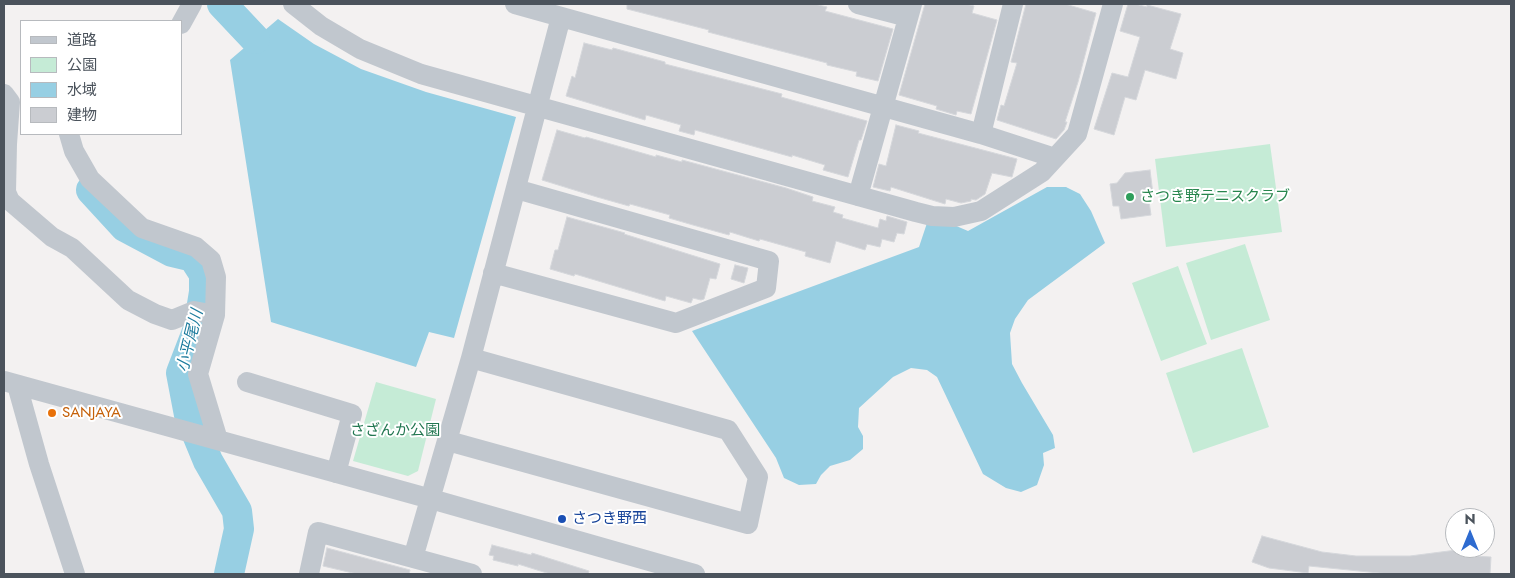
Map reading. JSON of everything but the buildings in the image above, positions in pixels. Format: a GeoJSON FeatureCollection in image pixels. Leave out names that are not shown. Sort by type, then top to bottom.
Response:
{"type":"FeatureCollection","features":[{"type":"Feature","properties":{"kind":"street"},"geometry":{"type":"LineString","coordinates":[[182,22],[192,4]]}},
{"type":"Feature","properties":{"kind":"street"},"geometry":{"type":"LineString","coordinates":[[293,4],[321,26],[360,49],[422,74],[916,212],[932,216],[954,217],[981,211],[1042,172],[1077,134],[1113,4]]}},
{"type":"Feature","properties":{"kind":"street"},"geometry":{"type":"LineString","coordinates":[[515,4],[981,134],[1055,158]]}},
{"type":"Feature","properties":{"kind":"street"},"geometry":{"type":"LineString","coordinates":[[858,4],[910,10],[858,196]]}},
{"type":"Feature","properties":{"kind":"street"},"geometry":{"type":"LineString","coordinates":[[981,134],[1013,4]]}},
{"type":"Feature","properties":{"kind":"street"},"geometry":{"type":"LineString","coordinates":[[413,558],[471,358],[561,17]]}},
{"type":"Feature","properties":{"kind":"street"},"geometry":{"type":"LineString","coordinates":[[4,94],[10,102],[6,192],[10,201],[52,237],[72,248],[128,300],[155,314],[172,320],[194,312],[215,315]]}},
{"type":"Feature","properties":{"kind":"street"},"geometry":{"type":"LineString","coordinates":[[69,135],[74,152],[90,179],[142,228],[196,247],[210,260],[216,277],[215,315],[198,374],[213,439]]}},
{"type":"Feature","properties":{"kind":"street"},"geometry":{"type":"LineString","coordinates":[[493,274],[676,323],[766,288],[769,261],[516,189]]}},
{"type":"Feature","properties":{"kind":"street"},"geometry":{"type":"LineString","coordinates":[[448,441],[748,524],[758,477],[728,430],[471,358]]}},
{"type":"Feature","properties":{"kind":"street"},"geometry":{"type":"LineString","coordinates":[[247,382],[352,414],[336,473]]}},
{"type":"Feature","properties":{"kind":"street"},"geometry":{"type":"LineString","coordinates":[[10,383],[695,574]]}},
{"type":"Feature","properties":{"kind":"street"},"geometry":{"type":"LineString","coordinates":[[10,383],[75,574]]}},
{"type":"Feature","properties":{"kind":"street"},"geometry":{"type":"LineString","coordinates":[[309,574],[318,532],[472,574]]}},
{"type":"Feature","properties":{"kind":"green space"},"geometry":{"type":"Polygon","coordinates":[[[1270,144],[1282,232],[1166,247],[1155,159],[1270,144]]]}},
{"type":"Feature","properties":{"kind":"green space"},"geometry":{"type":"Polygon","coordinates":[[[1245,244],[1270,320],[1211,340],[1186,263],[1245,244]]]}},
{"type":"Feature","properties":{"kind":"green space"},"geometry":{"type":"Polygon","coordinates":[[[1178,266],[1207,344],[1161,361],[1132,283],[1178,266]]]}},
{"type":"Feature","properties":{"kind":"green space"},"geometry":{"type":"Polygon","coordinates":[[[1242,348],[1269,427],[1193,453],[1166,373],[1242,348]]]}},
{"type":"Feature","properties":{"kind":"green space","name":"さざんか公園"},"geometry":{"type":"Polygon","coordinates":[[[376,382],[436,399],[418,471],[408,476],[353,461],[376,382]]]}},
{"type":"Feature","properties":{"kind":"water"},"geometry":{"type":"Polygon","coordinates":[[[278,19],[314,44],[361,69],[426,92],[516,117],[454,338],[429,332],[416,367],[271,322],[230,60],[278,19]]]}},
{"type":"Feature","properties":{"kind":"water"},"geometry":{"type":"Polygon","coordinates":[[[1047,187],[1066,187],[1080,194],[1091,211],[1105,243],[1028,300],[1015,319],[1010,333],[1012,364],[1053,435],[1055,448],[1043,453],[1044,465],[1037,485],[1021,492],[1006,488],[983,474],[937,377],[927,370],[911,368],[893,377],[859,408],[858,427],[863,436],[863,449],[850,460],[830,466],[821,475],[816,484],[799,485],[784,478],[776,458],[692,331],[919,247],[927,223],[947,222],[968,231],[1047,187]]]}},
{"type":"Feature","properties":{"kind":"waterway"},"geometry":{"type":"LineString","coordinates":[[222,4],[255,39]]}},
{"type":"Feature","properties":{"kind":"waterway","name":"小平尾川"},"geometry":{"type":"LineString","coordinates":[[91,190],[125,227],[172,252],[193,257],[204,274],[204,292],[198,329],[181,373],[189,415],[208,461],[237,511],[239,529],[229,574]]}},
{"type":"Feature","properties":{"kind":"place","name":"さつき野テニスクラブ"},"geometry":{"type":"Point","coordinates":[1130,197]}},
{"type":"Feature","properties":{"kind":"place","name":"SANJAYA"},"geometry":{"type":"Point","coordinates":[52,413]}},
{"type":"Feature","properties":{"kind":"place","name":"さつき野西"},"geometry":{"type":"Point","coordinates":[562,519]}}]}
